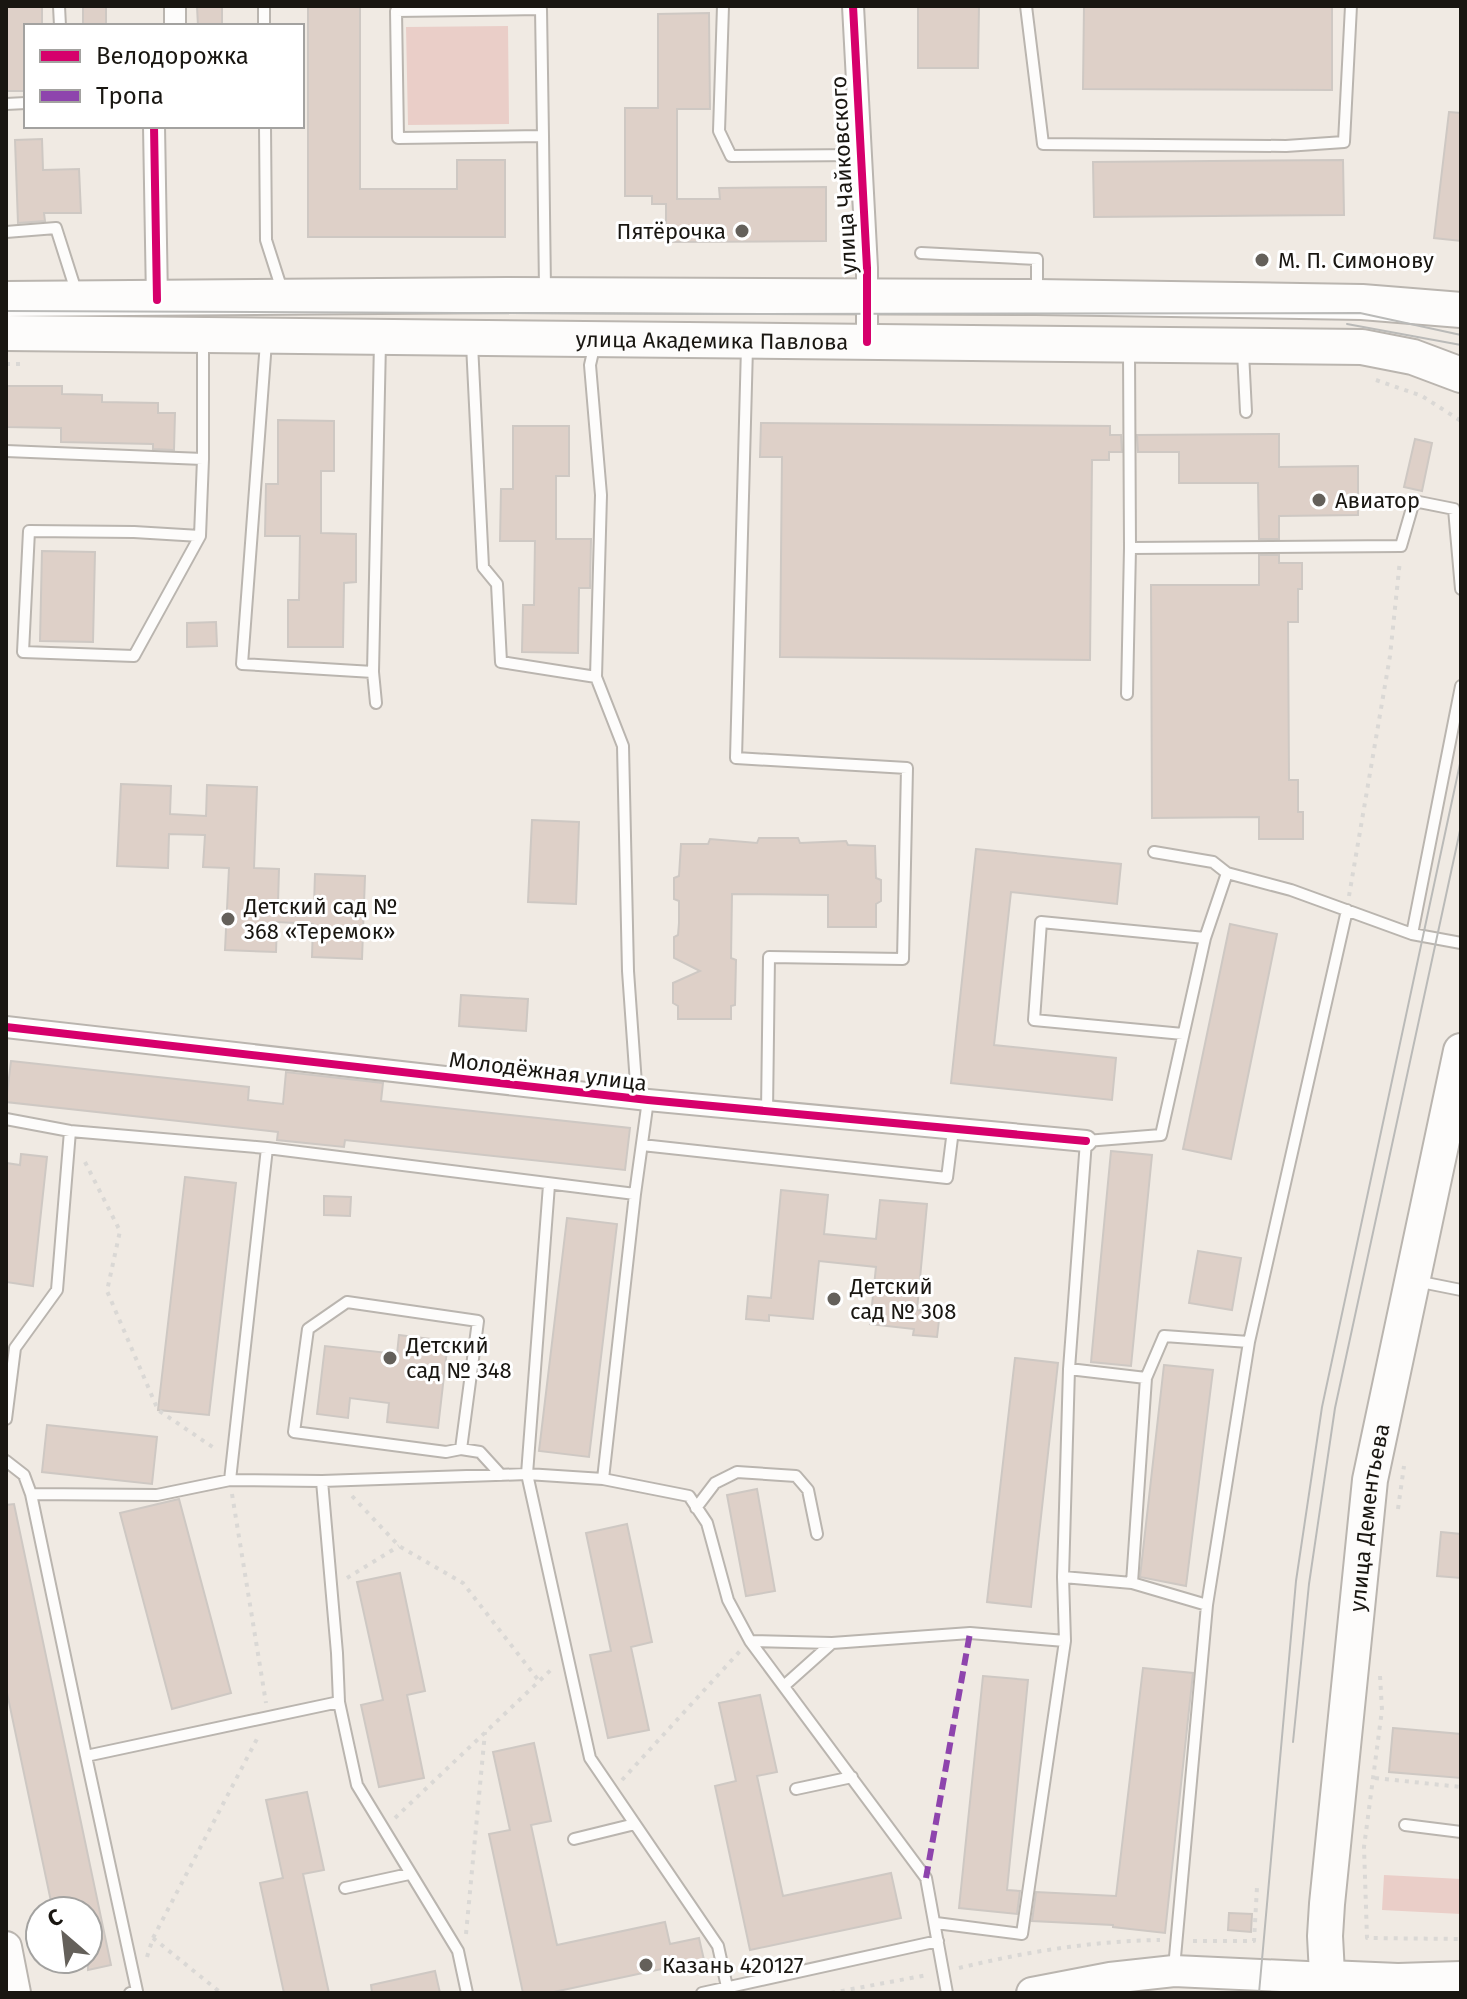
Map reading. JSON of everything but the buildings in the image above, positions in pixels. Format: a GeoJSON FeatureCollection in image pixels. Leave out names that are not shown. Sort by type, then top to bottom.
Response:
{"type":"FeatureCollection","features":[{"type":"Feature","properties":{"kind":"main road","name":"улица Академика Павлова"},"geometry":{"type":"LineString","coordinates":[[6,299],[545,295],[1036,297],[1362,302],[1461,310]]}},
{"type":"Feature","properties":{"kind":"main road","name":"улица Академика Павлова"},"geometry":{"type":"LineString","coordinates":[[6,333],[1362,347],[1413,357],[1461,375]]}},
{"type":"Feature","properties":{"kind":"main road","name":"улица Дементьева"},"geometry":{"type":"LineString","coordinates":[[1328,1985],[1327,1904],[1370,1480],[1412,1280],[1448,1136],[1461,1051]]}},
{"type":"Feature","properties":{"kind":"main road"},"geometry":{"type":"LineString","coordinates":[[6,1947],[15,1993]]}},
{"type":"Feature","properties":{"kind":"main road"},"geometry":{"type":"LineString","coordinates":[[1032,1993],[1110,1986],[1174,1971],[1328,1985],[1461,1979]]}},
{"type":"Feature","properties":{"kind":"street","name":"улица Чайковского"},"geometry":{"type":"LineString","coordinates":[[853,6],[867,342]]}},
{"type":"Feature","properties":{"kind":"street"},"geometry":{"type":"LineString","coordinates":[[154,128],[157,300]]}},
{"type":"Feature","properties":{"kind":"street","name":"Молодёжная улица"},"geometry":{"type":"LineString","coordinates":[[6,1027],[642,1099],[1086,1141]]}},
{"type":"Feature","properties":{"kind":"lane"},"geometry":{"type":"LineString","coordinates":[[723,6],[719,131],[731,156],[860,155]]}},
{"type":"Feature","properties":{"kind":"lane"},"geometry":{"type":"LineString","coordinates":[[1026,6],[1043,144],[1286,146],[1344,142],[1351,6]]}},
{"type":"Feature","properties":{"kind":"lane"},"geometry":{"type":"LineString","coordinates":[[543,136],[398,138],[396,11],[541,7],[543,136],[545,295]]}},
{"type":"Feature","properties":{"kind":"lane"},"geometry":{"type":"LineString","coordinates":[[265,128],[266,240],[284,298]]}},
{"type":"Feature","properties":{"kind":"lane"},"geometry":{"type":"LineString","coordinates":[[6,232],[56,228],[79,300]]}},
{"type":"Feature","properties":{"kind":"lane"},"geometry":{"type":"LineString","coordinates":[[921,253],[1037,259],[1036,297]]}},
{"type":"Feature","properties":{"kind":"lane"},"geometry":{"type":"LineString","coordinates":[[200,536],[29,531],[23,652],[134,656],[200,536],[203,335]]}},
{"type":"Feature","properties":{"kind":"lane"},"geometry":{"type":"LineString","coordinates":[[266,336],[242,664],[373,672]]}},
{"type":"Feature","properties":{"kind":"lane"},"geometry":{"type":"LineString","coordinates":[[376,703],[373,672],[380,337]]}},
{"type":"Feature","properties":{"kind":"lane"},"geometry":{"type":"LineString","coordinates":[[472,338],[483,567],[497,584],[501,662],[596,677]]}},
{"type":"Feature","properties":{"kind":"lane"},"geometry":{"type":"LineString","coordinates":[[596,339],[590,365],[601,495],[596,677],[623,746],[628,971],[642,1099],[642,1145],[603,1479]]}},
{"type":"Feature","properties":{"kind":"lane"},"geometry":{"type":"LineString","coordinates":[[747,341],[736,758],[907,768],[903,959],[769,957],[767,1112]]}},
{"type":"Feature","properties":{"kind":"lane"},"geometry":{"type":"LineString","coordinates":[[1127,694],[1129,345]]}},
{"type":"Feature","properties":{"kind":"lane"},"geometry":{"type":"LineString","coordinates":[[1243,346],[1246,412]]}},
{"type":"Feature","properties":{"kind":"lane"},"geometry":{"type":"LineString","coordinates":[[6,451],[203,459]]}},
{"type":"Feature","properties":{"kind":"lane"},"geometry":{"type":"LineString","coordinates":[[1130,548],[1401,546],[1414,501],[1454,509],[1461,589]]}},
{"type":"Feature","properties":{"kind":"lane"},"geometry":{"type":"LineString","coordinates":[[1412,934],[1461,686]]}},
{"type":"Feature","properties":{"kind":"lane"},"geometry":{"type":"LineString","coordinates":[[1154,852],[1213,862],[1227,873],[1291,890],[1412,934],[1461,943]]}},
{"type":"Feature","properties":{"kind":"lane"},"geometry":{"type":"LineString","coordinates":[[936,1923],[1022,1934],[1065,1641],[1063,1577],[1069,1369],[1086,1141],[1161,1135],[1205,938],[1227,873]]}},
{"type":"Feature","properties":{"kind":"lane"},"geometry":{"type":"LineString","coordinates":[[1174,1971],[1207,1605],[1249,1342],[1347,910]]}},
{"type":"Feature","properties":{"kind":"lane"},"geometry":{"type":"LineString","coordinates":[[1183,1034],[1034,1020],[1041,922],[1205,938]]}},
{"type":"Feature","properties":{"kind":"lane"},"geometry":{"type":"LineString","coordinates":[[6,1119],[70,1131],[267,1148],[635,1194]]}},
{"type":"Feature","properties":{"kind":"lane"},"geometry":{"type":"LineString","coordinates":[[642,1145],[947,1178],[953,1130]]}},
{"type":"Feature","properties":{"kind":"lane"},"geometry":{"type":"LineString","coordinates":[[6,1419],[15,1348],[57,1290],[70,1131]]}},
{"type":"Feature","properties":{"kind":"lane"},"geometry":{"type":"LineString","coordinates":[[230,1480],[267,1148]]}},
{"type":"Feature","properties":{"kind":"lane"},"geometry":{"type":"LineString","coordinates":[[549,1185],[527,1474],[567,1655],[590,1758],[718,1946],[727,1987]]}},
{"type":"Feature","properties":{"kind":"lane"},"geometry":{"type":"LineString","coordinates":[[1412,1280],[1461,1290]]}},
{"type":"Feature","properties":{"kind":"lane"},"geometry":{"type":"LineString","coordinates":[[461,1449],[478,1321],[347,1302],[308,1329],[294,1432],[446,1452],[461,1449],[480,1452],[501,1475]]}},
{"type":"Feature","properties":{"kind":"lane"},"geometry":{"type":"LineString","coordinates":[[1132,1583],[1146,1378],[1164,1336],[1249,1342]]}},
{"type":"Feature","properties":{"kind":"lane"},"geometry":{"type":"LineString","coordinates":[[1069,1369],[1146,1378]]}},
{"type":"Feature","properties":{"kind":"lane"},"geometry":{"type":"LineString","coordinates":[[6,1461],[24,1475],[31,1494],[134,1992]]}},
{"type":"Feature","properties":{"kind":"lane"},"geometry":{"type":"LineString","coordinates":[[696,1508],[715,1483],[737,1472],[796,1476],[808,1490],[817,1534]]}},
{"type":"Feature","properties":{"kind":"lane"},"geometry":{"type":"LineString","coordinates":[[31,1494],[157,1495],[230,1480],[337,1481],[527,1474],[603,1479],[689,1496],[707,1523],[728,1600],[750,1641],[926,1878],[947,1993]]}},
{"type":"Feature","properties":{"kind":"lane"},"geometry":{"type":"LineString","coordinates":[[322,1481],[339,1702],[357,1785],[458,1951],[467,1993]]}},
{"type":"Feature","properties":{"kind":"lane"},"geometry":{"type":"LineString","coordinates":[[1063,1577],[1132,1583],[1207,1605]]}},
{"type":"Feature","properties":{"kind":"lane"},"geometry":{"type":"LineString","coordinates":[[750,1641],[832,1643],[970,1633],[1065,1641]]}},
{"type":"Feature","properties":{"kind":"lane"},"geometry":{"type":"LineString","coordinates":[[785,1685],[832,1643]]}},
{"type":"Feature","properties":{"kind":"lane"},"geometry":{"type":"LineString","coordinates":[[86,1756],[339,1702]]}},
{"type":"Feature","properties":{"kind":"lane"},"geometry":{"type":"LineString","coordinates":[[796,1789],[852,1777]]}},
{"type":"Feature","properties":{"kind":"lane"},"geometry":{"type":"LineString","coordinates":[[574,1839],[635,1824]]}},
{"type":"Feature","properties":{"kind":"lane"},"geometry":{"type":"LineString","coordinates":[[1405,1825],[1461,1832]]}},
{"type":"Feature","properties":{"kind":"lane"},"geometry":{"type":"LineString","coordinates":[[345,1888],[409,1874]]}},
{"type":"Feature","properties":{"kind":"lane"},"geometry":{"type":"LineString","coordinates":[[702,1993],[938,1941]]}},
{"type":"Feature","properties":{"kind":"path"},"geometry":{"type":"LineString","coordinates":[[1347,910],[1390,656],[1401,546]]}},
{"type":"Feature","properties":{"kind":"path"},"geometry":{"type":"LineString","coordinates":[[70,1131],[120,1231],[107,1291],[158,1410],[232,1460]]}},
{"type":"Feature","properties":{"kind":"path"},"geometry":{"type":"LineString","coordinates":[[1398,1508],[1404,1462]]}},
{"type":"Feature","properties":{"kind":"path"},"geometry":{"type":"LineString","coordinates":[[134,1992],[153,1938],[268,1717],[230,1480]]}},
{"type":"Feature","properties":{"kind":"path"},"geometry":{"type":"LineString","coordinates":[[337,1481],[399,1546],[463,1583],[539,1681]]}},
{"type":"Feature","properties":{"kind":"path"},"geometry":{"type":"LineString","coordinates":[[331,1588],[399,1546]]}},
{"type":"Feature","properties":{"kind":"path"},"geometry":{"type":"LineString","coordinates":[[612,1791],[750,1641]]}},
{"type":"Feature","properties":{"kind":"path"},"geometry":{"type":"LineString","coordinates":[[383,1829],[567,1655]]}},
{"type":"Feature","properties":{"kind":"path"},"geometry":{"type":"LineString","coordinates":[[1380,1670],[1382,1710],[1364,1847],[1367,1938],[1461,1939]]}},
{"type":"Feature","properties":{"kind":"path"},"geometry":{"type":"LineString","coordinates":[[458,1951],[467,1931],[485,1731]]}},
{"type":"Feature","properties":{"kind":"path"},"geometry":{"type":"LineString","coordinates":[[1375,1778],[1461,1787]]}},
{"type":"Feature","properties":{"kind":"path"},"geometry":{"type":"LineString","coordinates":[[831,1993],[1011,1956],[1110,1941],[1254,1941],[1257,1887]]}},
{"type":"Feature","properties":{"kind":"path"},"geometry":{"type":"LineString","coordinates":[[153,1938],[221,1993]]}},
{"type":"Feature","properties":{"kind":"shaded area"},"geometry":{"type":"Polygon","coordinates":[[[508,26],[509,124],[408,125],[406,27],[508,26]]]}},
{"type":"Feature","properties":{"kind":"shaded area"},"geometry":{"type":"Polygon","coordinates":[[[1384,1875],[1461,1879],[1461,1914],[1382,1910],[1384,1875]]]}},
{"type":"Feature","properties":{"kind":"tram line"},"geometry":{"type":"LineString","coordinates":[[6,311],[1360,313],[1461,335]]}},
{"type":"Feature","properties":{"kind":"tram line"},"geometry":{"type":"LineString","coordinates":[[1347,324],[1461,345]]}},
{"type":"Feature","properties":{"kind":"tram line"},"geometry":{"type":"LineString","coordinates":[[1259,1993],[1296,1581],[1322,1407],[1461,759]]}},
{"type":"Feature","properties":{"kind":"tram line"},"geometry":{"type":"LineString","coordinates":[[1293,1742],[1309,1584],[1335,1408],[1461,826]]}},
{"type":"Feature","properties":{"kind":"marked path"},"geometry":{"type":"LineString","coordinates":[[926,1878],[970,1633]]}},
{"type":"Feature","properties":{"kind":"cycle path"},"geometry":{"type":"LineString","coordinates":[[853,6],[867,268],[867,342]]}},
{"type":"Feature","properties":{"kind":"cycle path"},"geometry":{"type":"LineString","coordinates":[[154,128],[157,300]]}},
{"type":"Feature","properties":{"kind":"cycle path"},"geometry":{"type":"LineString","coordinates":[[6,1027],[648,1100],[1086,1141]]}},
{"type":"Feature","properties":{"kind":"place","name":"Пятёрочка"},"geometry":{"type":"Point","coordinates":[742,231]}},
{"type":"Feature","properties":{"kind":"place","name":"М. П. Симонову"},"geometry":{"type":"Point","coordinates":[1262,260]}},
{"type":"Feature","properties":{"kind":"place","name":"Авиатор"},"geometry":{"type":"Point","coordinates":[1319,500]}},
{"type":"Feature","properties":{"kind":"place","name":"Детский сад № 368 «Теремок»"},"geometry":{"type":"Point","coordinates":[228,919]}},
{"type":"Feature","properties":{"kind":"place","name":"Детский сад № 308"},"geometry":{"type":"Point","coordinates":[834,1299]}},
{"type":"Feature","properties":{"kind":"place","name":"Детский сад № 348"},"geometry":{"type":"Point","coordinates":[390,1358]}},
{"type":"Feature","properties":{"kind":"place","name":"Казань 420127"},"geometry":{"type":"Point","coordinates":[646,1965]}}]}
